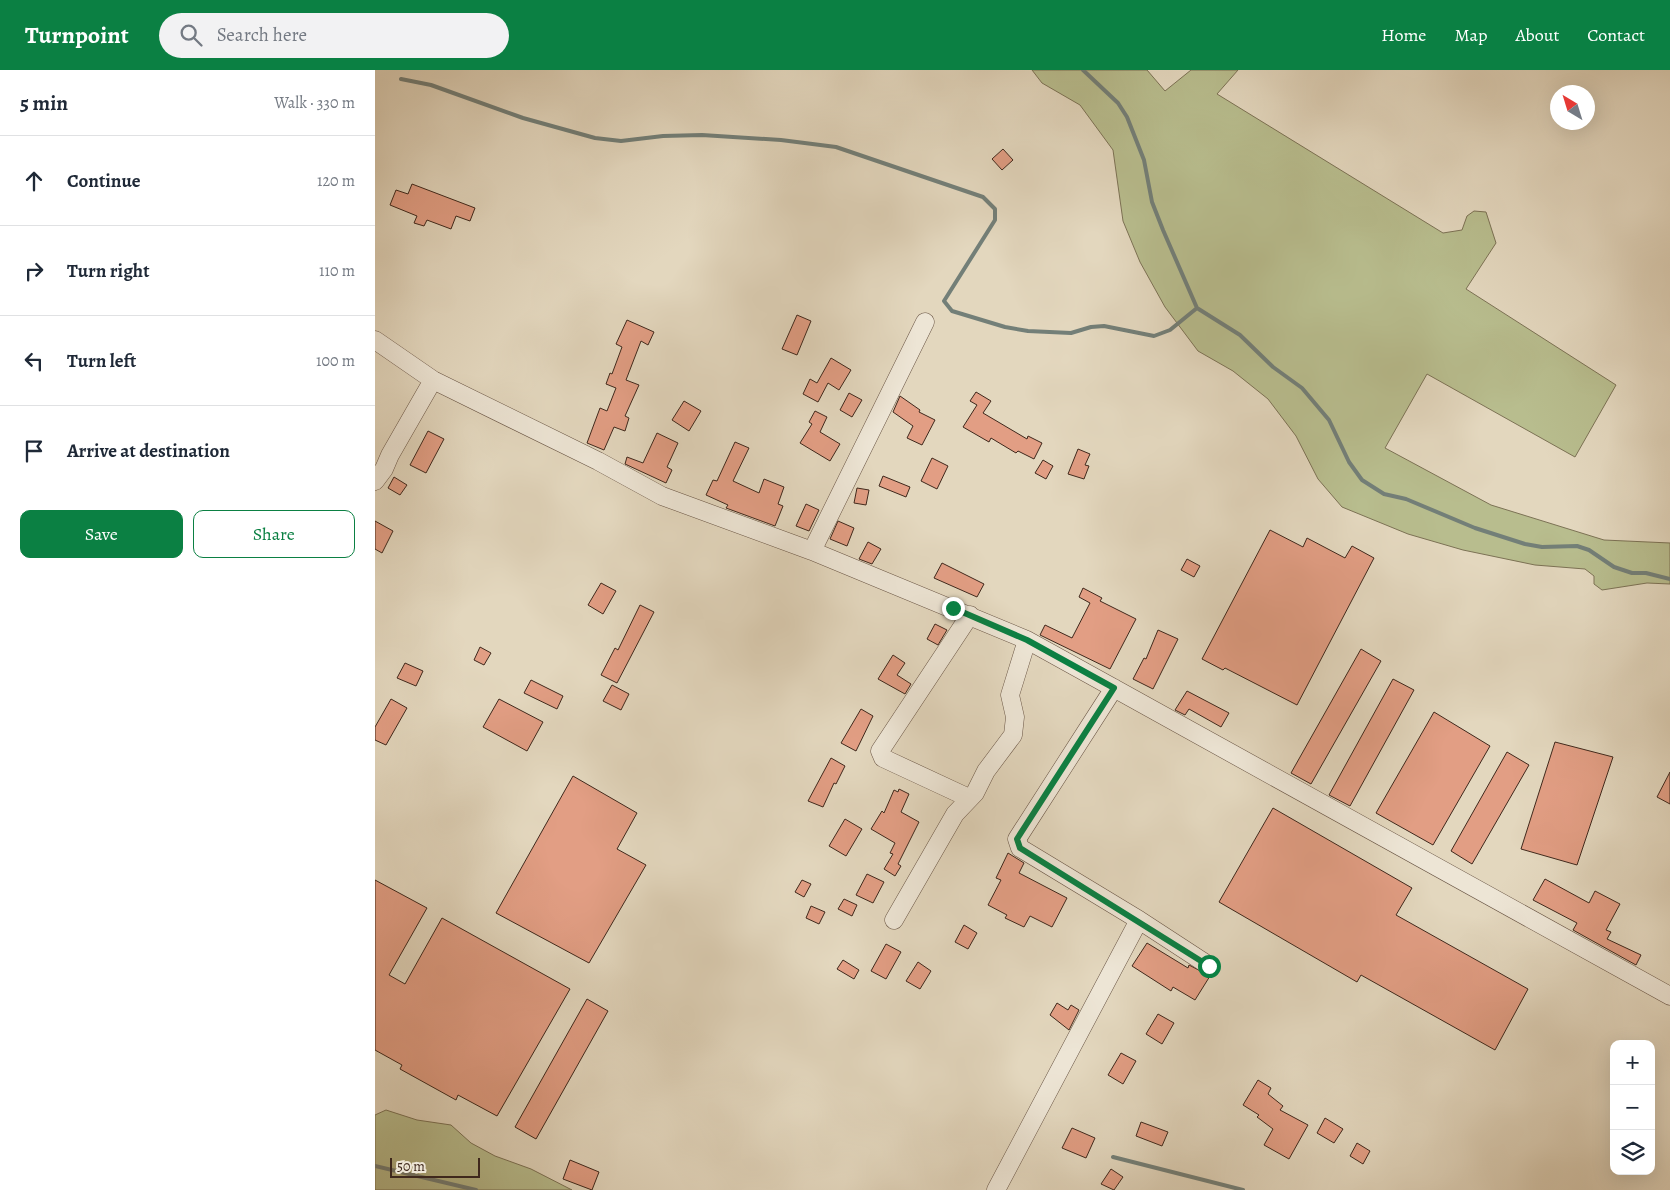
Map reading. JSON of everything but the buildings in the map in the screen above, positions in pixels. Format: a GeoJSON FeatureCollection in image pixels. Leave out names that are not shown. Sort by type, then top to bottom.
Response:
{"type":"FeatureCollection","features":[{"type":"Feature","properties":{"kind":"street"},"geometry":{"type":"LineString","coordinates":[[812,551],[925,322]]}},
{"type":"Feature","properties":{"kind":"street"},"geometry":{"type":"LineString","coordinates":[[375,340],[433,380],[599,461],[661,496],[812,551],[1027,640],[1670,996]]}},
{"type":"Feature","properties":{"kind":"street"},"geometry":{"type":"LineString","coordinates":[[375,481],[384,469],[433,380]]}},
{"type":"Feature","properties":{"kind":"street"},"geometry":{"type":"LineString","coordinates":[[969,798],[883,758],[880,751],[970,615]]}},
{"type":"Feature","properties":{"kind":"street"},"geometry":{"type":"LineString","coordinates":[[894,920],[955,814],[975,793],[986,771],[1013,735],[1015,717],[1010,695],[1027,640]]}},
{"type":"Feature","properties":{"kind":"street"},"geometry":{"type":"LineString","coordinates":[[1114,688],[1017,839],[1017,844],[1020,848],[1139,920],[1209,966]]}},
{"type":"Feature","properties":{"kind":"street"},"geometry":{"type":"LineString","coordinates":[[995,1190],[1139,920]]}},
{"type":"Feature","properties":{"kind":"green space"},"geometry":{"type":"Polygon","coordinates":[[[1032,70],[1147,70],[1165,91],[1191,70],[1238,70],[1217,94],[1443,233],[1462,230],[1467,216],[1474,211],[1486,212],[1496,243],[1466,289],[1616,385],[1575,457],[1427,374],[1385,448],[1491,505],[1604,540],[1670,543],[1670,584],[1647,583],[1602,590],[1594,584],[1594,576],[1585,569],[1535,565],[1463,550],[1408,534],[1342,507],[1318,479],[1296,436],[1268,399],[1233,371],[1198,351],[1165,307],[1140,262],[1123,221],[1113,150],[1080,105],[1042,83],[1032,70]]]}},
{"type":"Feature","properties":{"kind":"green space"},"geometry":{"type":"Polygon","coordinates":[[[386,1110],[417,1120],[451,1125],[471,1143],[495,1156],[531,1169],[572,1190],[375,1190],[375,1115],[386,1110]]]}},
{"type":"Feature","properties":{"kind":"waterway"},"geometry":{"type":"LineString","coordinates":[[1083,70],[1118,103],[1127,117],[1144,160],[1152,202],[1197,308],[1240,335],[1273,367],[1302,388],[1329,420],[1349,462],[1362,480],[1384,494],[1406,499],[1475,528],[1525,544],[1542,547],[1577,546],[1589,550],[1614,567],[1632,573],[1646,573],[1670,579]]}},
{"type":"Feature","properties":{"kind":"waterway"},"geometry":{"type":"LineString","coordinates":[[401,79],[431,85],[523,118],[595,138],[621,141],[663,136],[702,135],[781,140],[836,147],[983,197],[995,209],[995,220],[944,301],[952,311],[1005,327],[1028,331],[1071,333],[1091,327],[1104,326],[1154,336],[1170,330],[1197,308]]}},
{"type":"Feature","properties":{"kind":"waterway"},"geometry":{"type":"LineString","coordinates":[[1113,1157],[1243,1190]]}},
{"type":"Feature","properties":{"kind":"waterway"},"geometry":{"type":"LineString","coordinates":[[375,1166],[476,1190]]}},
{"type":"Feature","properties":{"kind":"route"},"geometry":{"type":"LineString","coordinates":[[953,608],[1027,640],[1114,688],[1017,839],[1017,844],[1020,848],[1139,920],[1209,966]]}}]}
